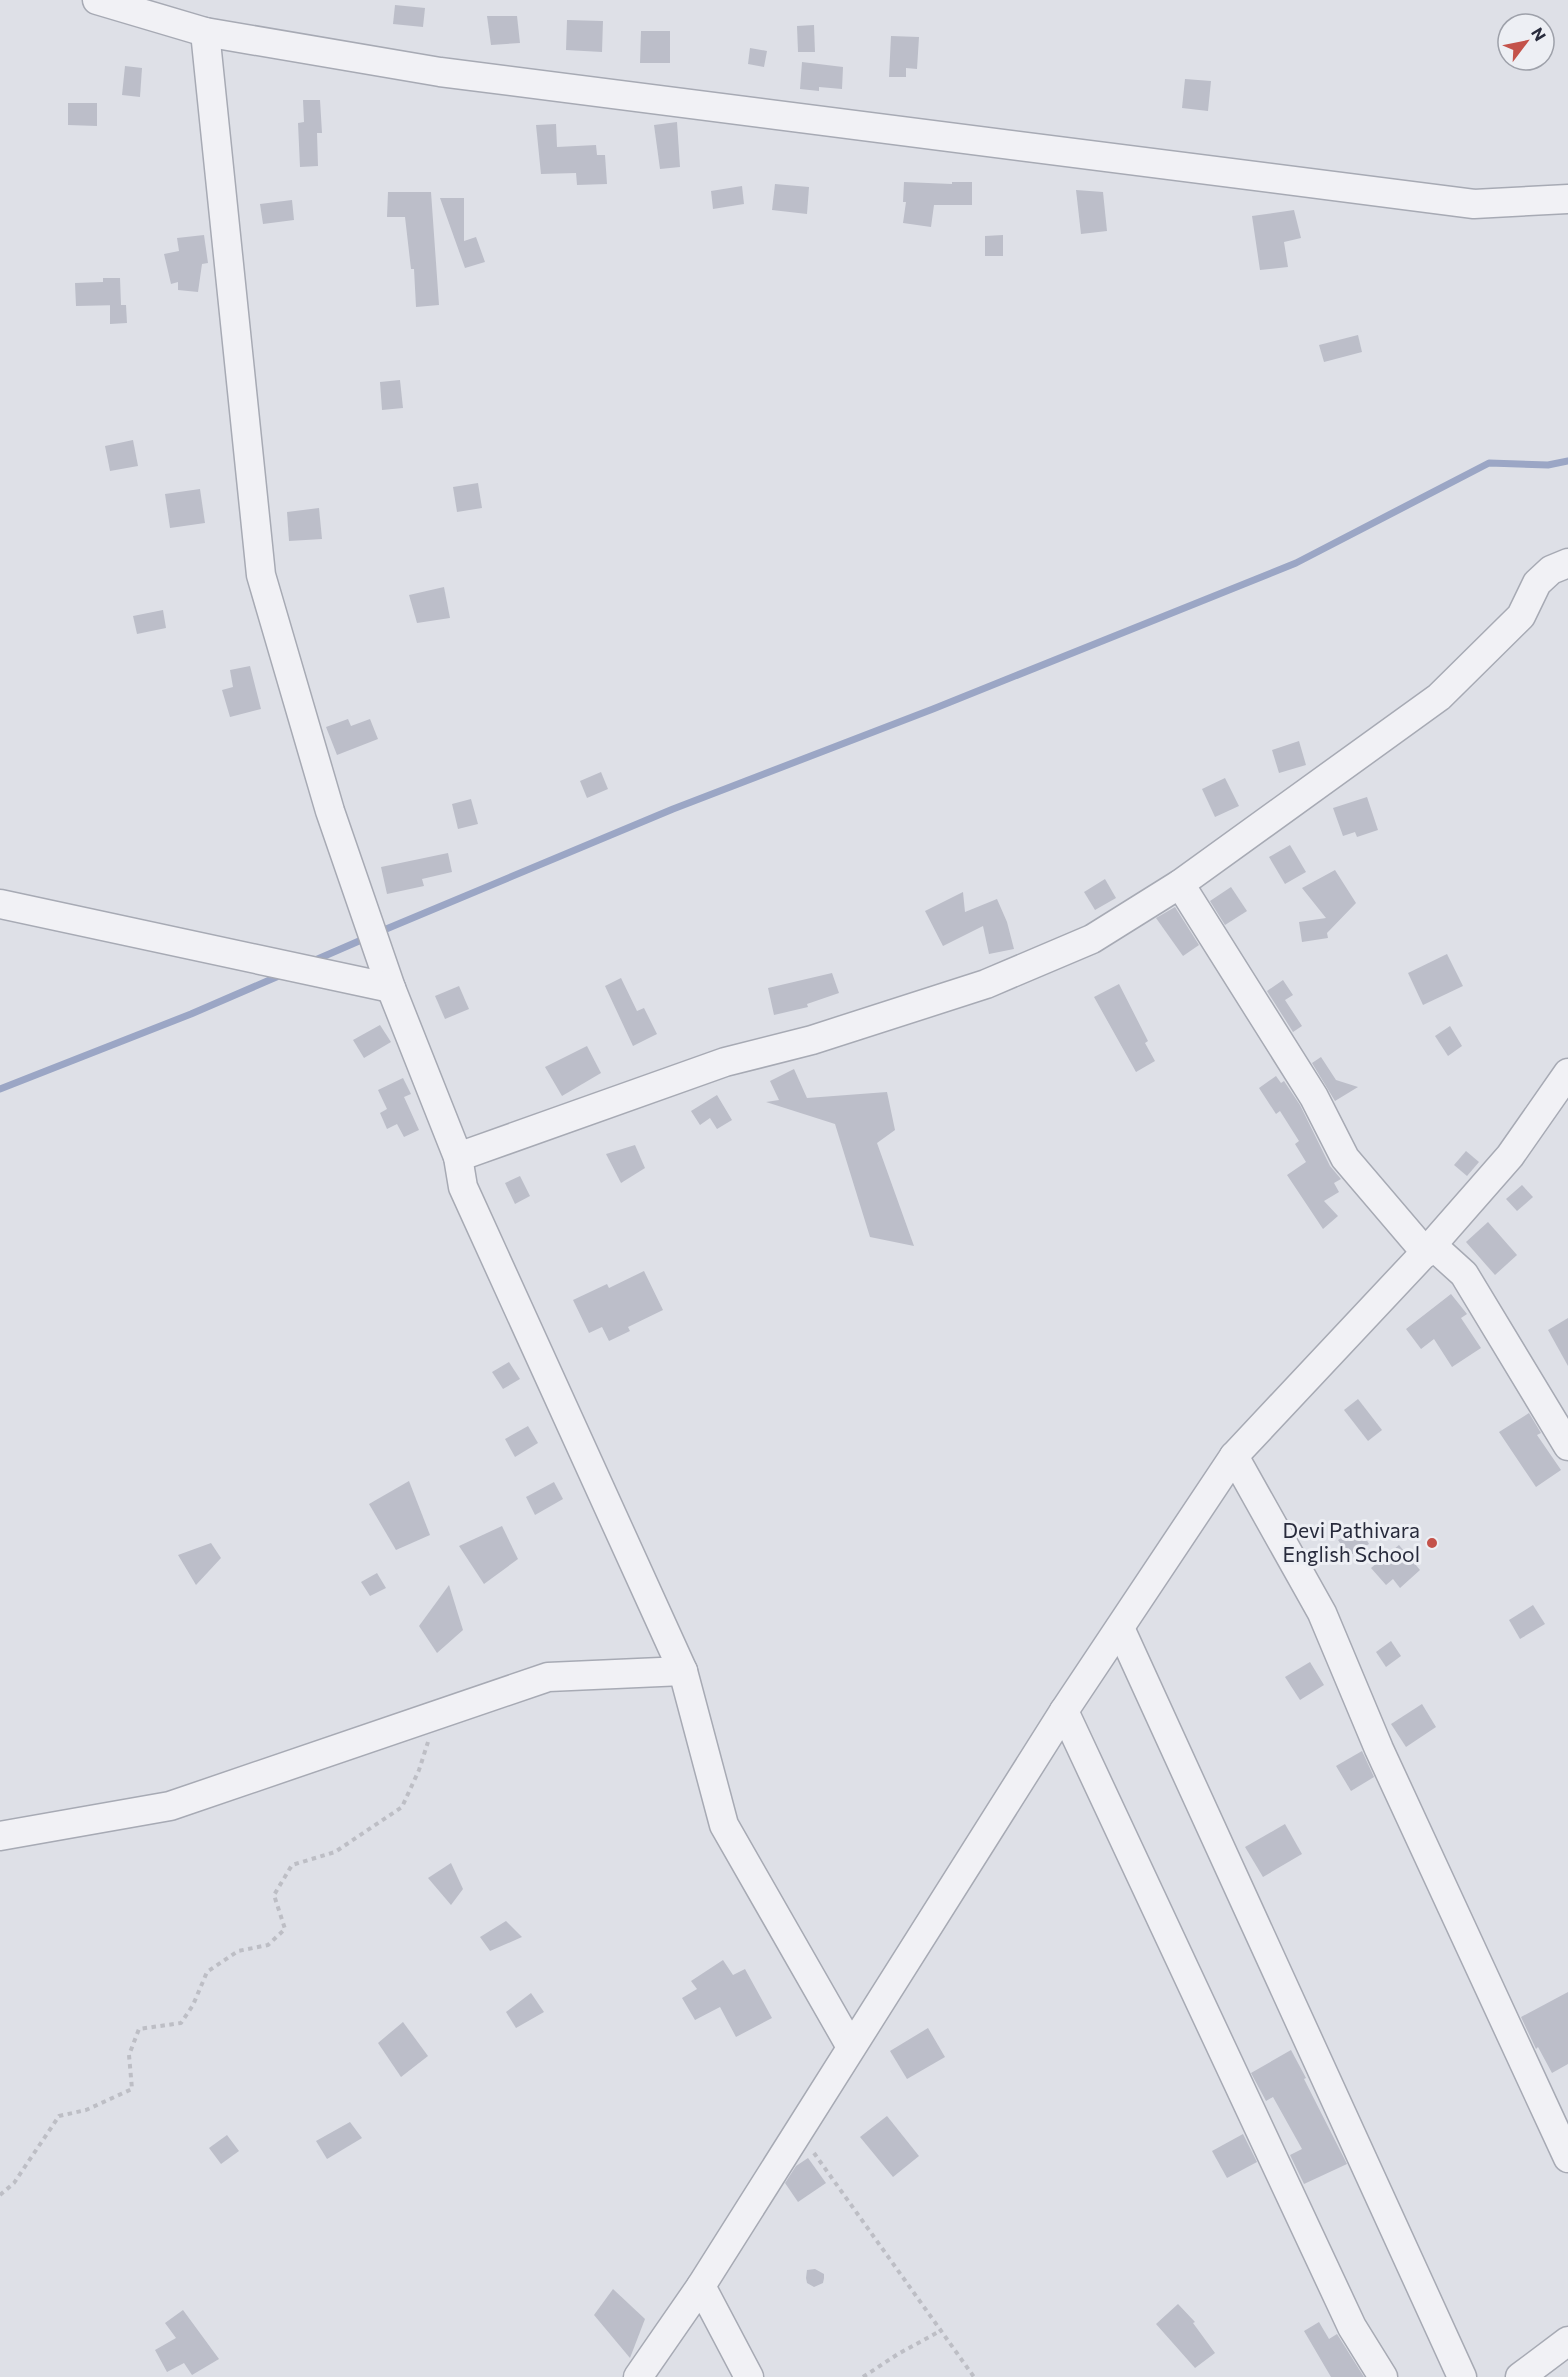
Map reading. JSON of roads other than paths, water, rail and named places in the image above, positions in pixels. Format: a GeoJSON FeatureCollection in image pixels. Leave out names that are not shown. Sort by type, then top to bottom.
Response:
{"type":"FeatureCollection","features":[{"type":"Feature","properties":{"kind":"street"},"geometry":{"type":"LineString","coordinates":[[97,0],[205,32],[440,72],[1474,204],[1568,199]]}},
{"type":"Feature","properties":{"kind":"street"},"geometry":{"type":"LineString","coordinates":[[205,32],[261,576],[330,811],[390,988],[458,1157],[463,1187],[683,1671],[724,1825],[851,2047]]}},
{"type":"Feature","properties":{"kind":"street"},"geometry":{"type":"LineString","coordinates":[[458,1157],[726,1062],[812,1040],[986,984],[1092,939],[1180,884],[1439,697],[1521,616],[1537,583],[1551,570],[1568,563]]}},
{"type":"Feature","properties":{"kind":"street"},"geometry":{"type":"LineString","coordinates":[[1180,884],[1314,1097],[1345,1158],[1429,1249],[1464,1274],[1568,1446]]}},
{"type":"Feature","properties":{"kind":"street"},"geometry":{"type":"LineString","coordinates":[[0,904],[390,988]]}},
{"type":"Feature","properties":{"kind":"street"},"geometry":{"type":"LineString","coordinates":[[638,2377],[701,2286],[1064,1711],[1234,1456],[1429,1249],[1510,1156],[1568,1073]]}},
{"type":"Feature","properties":{"kind":"street"},"geometry":{"type":"LineString","coordinates":[[1234,1456],[1322,1613],[1378,1749],[1568,2158]]}},
{"type":"Feature","properties":{"kind":"street"},"geometry":{"type":"LineString","coordinates":[[1120,1628],[1462,2377]]}},
{"type":"Feature","properties":{"kind":"street"},"geometry":{"type":"LineString","coordinates":[[0,1836],[170,1806],[548,1677],[683,1671]]}},
{"type":"Feature","properties":{"kind":"street"},"geometry":{"type":"LineString","coordinates":[[1064,1711],[1352,2327],[1383,2377]]}},
{"type":"Feature","properties":{"kind":"street"},"geometry":{"type":"LineString","coordinates":[[701,2286],[749,2377]]}},
{"type":"Feature","properties":{"kind":"street"},"geometry":{"type":"LineString","coordinates":[[1521,2377],[1568,2341]]}},
{"type":"Feature","properties":{"kind":"waterway"},"geometry":{"type":"LineString","coordinates":[[379,932],[673,809],[933,709],[1296,563],[1489,463],[1548,465],[1568,461]]}},
{"type":"Feature","properties":{"kind":"waterway"},"geometry":{"type":"LineString","coordinates":[[313,961],[366,938]]}},
{"type":"Feature","properties":{"kind":"waterway"},"geometry":{"type":"LineString","coordinates":[[0,1089],[191,1014],[281,975]]}},
{"type":"Feature","properties":{"kind":"place","name":"Devi Pathivara English School"},"geometry":{"type":"Point","coordinates":[1432,1543]}}]}
